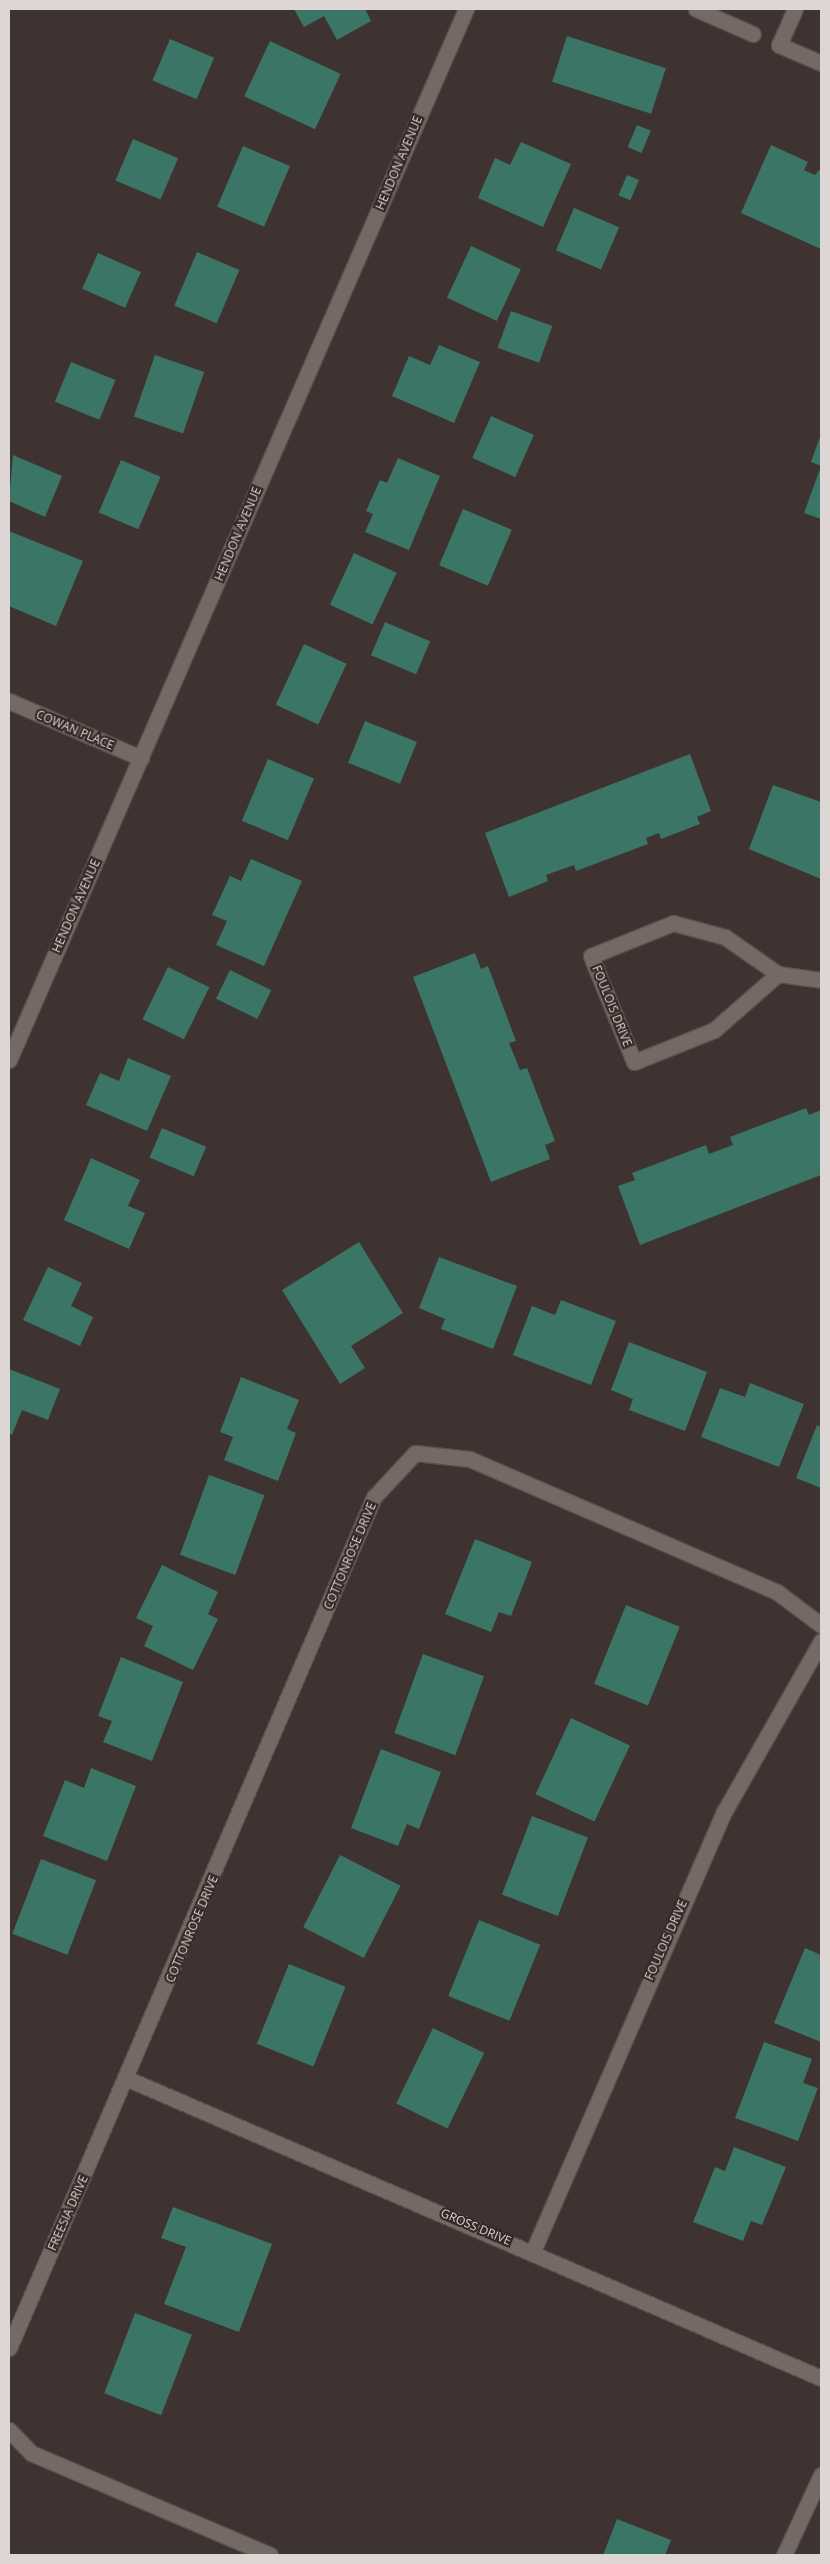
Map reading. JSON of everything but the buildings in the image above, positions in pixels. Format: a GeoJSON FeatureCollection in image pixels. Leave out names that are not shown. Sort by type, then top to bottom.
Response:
{"type":"FeatureCollection","features":[{"type":"Feature","properties":{"kind":"street","name":"HENDON AVENUE"},"geometry":{"type":"LineString","coordinates":[[9,1060],[466,9]]}},
{"type":"Feature","properties":{"kind":"street"},"geometry":{"type":"LineString","coordinates":[[696,9],[753,34]]}},
{"type":"Feature","properties":{"kind":"street"},"geometry":{"type":"LineString","coordinates":[[795,9],[779,45],[821,63]]}},
{"type":"Feature","properties":{"kind":"street","name":"COWAN PLACE"},"geometry":{"type":"LineString","coordinates":[[9,701],[140,758]]}},
{"type":"Feature","properties":{"kind":"street","name":"FOULOIS DRIVE"},"geometry":{"type":"LineString","coordinates":[[778,974],[714,1030],[634,1062],[591,956],[673,923],[725,937],[778,974],[821,980]]}},
{"type":"Feature","properties":{"kind":"street","name":"COTTONROSE DRIVE"},"geometry":{"type":"LineString","coordinates":[[128,2079],[374,1497],[415,1453],[470,1459],[777,1592],[821,1625]]}},
{"type":"Feature","properties":{"kind":"street","name":"FOULOIS DRIVE"},"geometry":{"type":"LineString","coordinates":[[533,2252],[724,1812],[821,1640]]}},
{"type":"Feature","properties":{"kind":"street","name":"GROSS DRIVE"},"geometry":{"type":"LineString","coordinates":[[128,2079],[533,2252],[821,2378]]}},
{"type":"Feature","properties":{"kind":"street","name":"FREESIA DRIVE"},"geometry":{"type":"LineString","coordinates":[[9,2348],[128,2079]]}},
{"type":"Feature","properties":{"kind":"street"},"geometry":{"type":"LineString","coordinates":[[9,2430],[30,2453],[270,2555]]}},
{"type":"Feature","properties":{"kind":"street"},"geometry":{"type":"LineString","coordinates":[[784,2555],[821,2475]]}}]}
